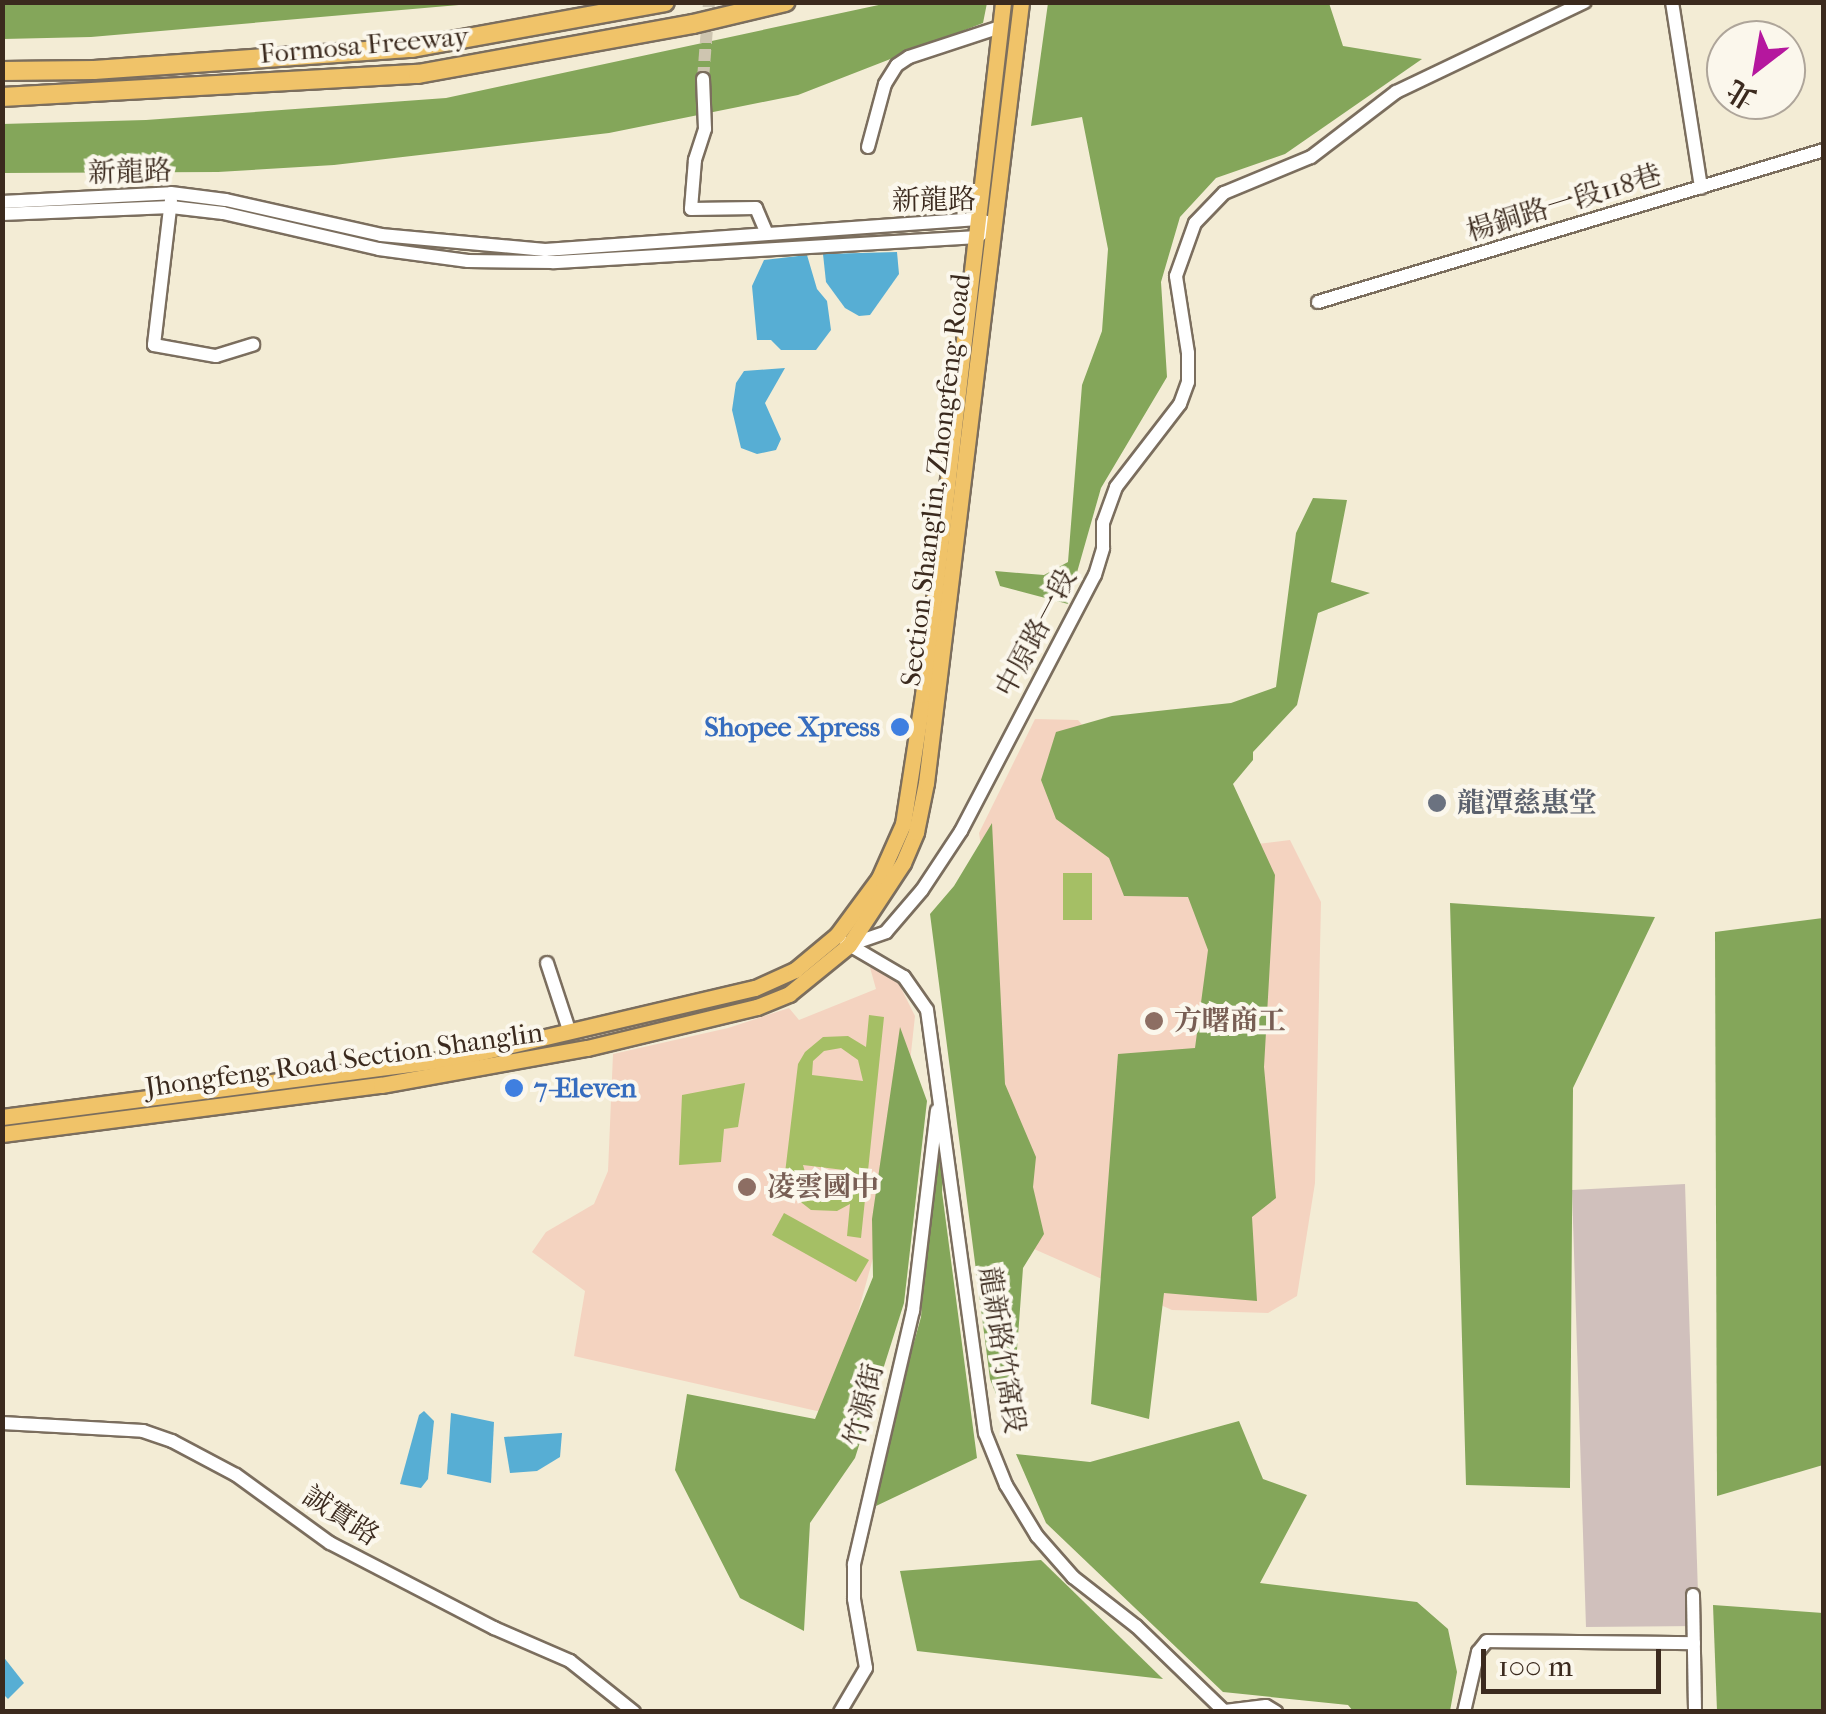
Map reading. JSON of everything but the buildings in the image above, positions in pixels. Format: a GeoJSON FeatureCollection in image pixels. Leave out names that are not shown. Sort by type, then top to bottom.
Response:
{"type":"FeatureCollection","features":[{"type":"Feature","properties":{"kind":"highway","name":"Formosa Freeway"},"geometry":{"type":"LineString","coordinates":[[2,71],[94,70],[412,48],[665,2]]}},
{"type":"Feature","properties":{"kind":"highway","name":"Formosa Freeway"},"geometry":{"type":"LineString","coordinates":[[2,97],[418,74],[693,24],[785,2]]}},
{"type":"Feature","properties":{"kind":"main road","name":"Section Shanglin, Zhongfeng Road"},"geometry":{"type":"LineString","coordinates":[[843,940],[903,863],[922,800],[985,222],[1003,2]]}},
{"type":"Feature","properties":{"kind":"main road","name":"Section Shanglin, Zhongfeng Road"},"geometry":{"type":"LineString","coordinates":[[843,940],[879,878],[903,824],[978,238],[985,222],[1021,2]]}},
{"type":"Feature","properties":{"kind":"main road","name":"Jhongfeng Road Section Shanglin"},"geometry":{"type":"LineString","coordinates":[[2,1117],[456,1058],[754,988],[795,970],[843,940]]}},
{"type":"Feature","properties":{"kind":"main road","name":"Jhongfeng Road Section Shanglin"},"geometry":{"type":"LineString","coordinates":[[2,1134],[381,1085],[587,1048],[757,1007],[789,994],[824,970],[843,940]]}},
{"type":"Feature","properties":{"kind":"street","name":"中原路一段"},"geometry":{"type":"LineString","coordinates":[[843,940],[886,932],[922,890],[962,831],[1095,576],[1103,548],[1103,523],[1116,487],[1180,404],[1188,382],[1188,353],[1176,276],[1195,223],[1224,193],[1310,157],[1396,92],[1585,2]]}},
{"type":"Feature","properties":{"kind":"street"},"geometry":{"type":"LineString","coordinates":[[1672,2],[1700,188]]}},
{"type":"Feature","properties":{"kind":"street"},"geometry":{"type":"LineString","coordinates":[[868,147],[885,84],[897,65],[1000,26]]}},
{"type":"Feature","properties":{"kind":"street"},"geometry":{"type":"LineString","coordinates":[[703,78],[705,130],[695,160],[691,208],[756,208],[768,234]]}},
{"type":"Feature","properties":{"kind":"street","name":"楊銅路一段118巷"},"geometry":{"type":"LineString","coordinates":[[1318,302],[1824,150]]}},
{"type":"Feature","properties":{"kind":"street"},"geometry":{"type":"LineString","coordinates":[[171,200],[154,345],[216,356],[253,345]]}},
{"type":"Feature","properties":{"kind":"street","name":"新龍路"},"geometry":{"type":"LineString","coordinates":[[2,214],[171,200],[379,249],[468,261],[554,262],[978,238]]}},
{"type":"Feature","properties":{"kind":"street","name":"新龍路"},"geometry":{"type":"LineString","coordinates":[[2,202],[226,200],[381,236],[544,250],[985,222]]}},
{"type":"Feature","properties":{"kind":"street","name":"龍新路竹窩段"},"geometry":{"type":"LineString","coordinates":[[843,940],[886,963],[919,994],[927,1010],[985,1434],[1006,1484],[1037,1536],[1073,1577],[1136,1626],[1225,1711]]}},
{"type":"Feature","properties":{"kind":"street"},"geometry":{"type":"LineString","coordinates":[[547,963],[569,1030]]}},
{"type":"Feature","properties":{"kind":"street","name":"竹源街"},"geometry":{"type":"LineString","coordinates":[[840,1712],[866,1668],[854,1599],[854,1564],[913,1311],[938,1103]]}},
{"type":"Feature","properties":{"kind":"street","name":"誠實路"},"geometry":{"type":"LineString","coordinates":[[2,1424],[143,1431],[172,1441],[236,1475],[330,1542],[494,1628],[570,1661],[634,1712]]}},
{"type":"Feature","properties":{"kind":"street"},"geometry":{"type":"LineString","coordinates":[[1692,1595],[1695,1712]]}},
{"type":"Feature","properties":{"kind":"street"},"geometry":{"type":"LineString","coordinates":[[1464,1712],[1478,1652],[1487,1641],[1694,1643]]}},
{"type":"Feature","properties":{"kind":"street"},"geometry":{"type":"LineString","coordinates":[[1225,1711],[1266,1706],[1276,1712]]}},
{"type":"Feature","properties":{"kind":"shaded area","name":"方曙商工"},"geometry":{"type":"Polygon","coordinates":[[[1035,719],[1078,720],[1111,758],[1167,855],[1290,840],[1321,902],[1315,1183],[1297,1296],[1268,1313],[1172,1310],[1034,1249],[990,1141],[988,889],[979,833],[1035,719]]]}},
{"type":"Feature","properties":{"kind":"shaded area","name":"凌雲國中"},"geometry":{"type":"Polygon","coordinates":[[[869,964],[899,984],[915,1016],[899,1164],[830,1414],[574,1356],[585,1291],[532,1252],[546,1232],[594,1204],[608,1171],[613,1054],[728,1028],[789,1008],[799,1020],[876,989],[869,964]]]}},
{"type":"Feature","properties":{"kind":"shaded area"},"geometry":{"type":"Polygon","coordinates":[[[1685,1184],[1699,1626],[1586,1627],[1572,1190],[1685,1184]]]}},
{"type":"Feature","properties":{"kind":"green space"},"geometry":{"type":"Polygon","coordinates":[[[2,3],[482,3],[91,37],[3,39],[2,3]]]}},
{"type":"Feature","properties":{"kind":"green space"},"geometry":{"type":"Polygon","coordinates":[[[888,3],[987,3],[983,23],[798,95],[609,133],[334,165],[218,172],[3,173],[2,124],[146,120],[446,98],[888,3]]]}},
{"type":"Feature","properties":{"kind":"green space"},"geometry":{"type":"Polygon","coordinates":[[[1048,3],[1329,3],[1343,46],[1422,59],[1285,154],[1216,178],[1180,217],[1161,282],[1167,377],[1101,488],[1068,604],[1000,586],[995,571],[1044,575],[1068,562],[1082,385],[1102,331],[1108,249],[1082,117],[1031,126],[1048,3]]]}},
{"type":"Feature","properties":{"kind":"green space"},"geometry":{"type":"Polygon","coordinates":[[[1313,498],[1347,500],[1331,582],[1370,593],[1318,613],[1297,705],[1253,752],[1253,760],[1233,784],[1275,875],[1264,1067],[1276,1198],[1252,1217],[1257,1301],[1164,1293],[1149,1419],[1091,1404],[1118,1054],[1195,1048],[1208,950],[1188,897],[1124,896],[1109,858],[1056,819],[1041,780],[1056,732],[1112,716],[1231,703],[1276,687],[1296,533],[1313,498]]]}},
{"type":"Feature","properties":{"kind":"green space"},"geometry":{"type":"Polygon","coordinates":[[[992,823],[1005,1084],[1036,1157],[1033,1187],[1044,1234],[1023,1268],[1011,1432],[990,1379],[930,914],[954,886],[992,823]]]}},
{"type":"Feature","properties":{"kind":"green space"},"geometry":{"type":"Polygon","coordinates":[[[1063,873],[1092,873],[1092,920],[1063,920],[1063,873]]]}},
{"type":"Feature","properties":{"kind":"green space"},"geometry":{"type":"Polygon","coordinates":[[[1450,903],[1655,917],[1573,1088],[1570,1488],[1466,1485],[1450,903]]]}},
{"type":"Feature","properties":{"kind":"green space"},"geometry":{"type":"Polygon","coordinates":[[[1823,918],[1823,1465],[1717,1496],[1715,932],[1823,918]]]}},
{"type":"Feature","properties":{"kind":"green space"},"geometry":{"type":"Polygon","coordinates":[[[869,1015],[884,1017],[861,1238],[847,1236],[850,1204],[837,1211],[811,1210],[793,1196],[785,1173],[798,1064],[805,1052],[823,1037],[848,1036],[866,1047],[869,1015]],[[841,1048],[824,1051],[813,1061],[812,1075],[863,1081],[858,1060],[841,1048]],[[803,1165],[810,1190],[819,1194],[841,1191],[851,1182],[852,1171],[803,1165]]]}},
{"type":"Feature","properties":{"kind":"green space"},"geometry":{"type":"Polygon","coordinates":[[[900,1027],[927,1101],[904,1303],[855,1458],[810,1523],[804,1631],[740,1598],[675,1470],[687,1394],[815,1419],[873,1277],[872,1219],[900,1027]]]}},
{"type":"Feature","properties":{"kind":"green space"},"geometry":{"type":"Polygon","coordinates":[[[745,1083],[738,1127],[724,1129],[721,1162],[679,1165],[682,1095],[745,1083]]]}},
{"type":"Feature","properties":{"kind":"green space"},"geometry":{"type":"Polygon","coordinates":[[[939,1142],[945,1152],[942,1192],[977,1458],[876,1506],[888,1436],[921,1317],[933,1150],[939,1142]]]}},
{"type":"Feature","properties":{"kind":"green space"},"geometry":{"type":"Polygon","coordinates":[[[784,1213],[869,1260],[856,1282],[772,1235],[784,1213]]]}},
{"type":"Feature","properties":{"kind":"green space"},"geometry":{"type":"Polygon","coordinates":[[[1239,1421],[1263,1479],[1307,1495],[1260,1583],[1417,1602],[1448,1629],[1457,1672],[1450,1711],[1353,1711],[1348,1705],[1223,1692],[1046,1523],[1016,1454],[1090,1462],[1239,1421]]]}},
{"type":"Feature","properties":{"kind":"green space"},"geometry":{"type":"Polygon","coordinates":[[[1041,1560],[1163,1679],[917,1651],[900,1571],[1041,1560]]]}},
{"type":"Feature","properties":{"kind":"green space"},"geometry":{"type":"Polygon","coordinates":[[[1713,1605],[1823,1613],[1823,1711],[1717,1711],[1713,1605]]]}},
{"type":"Feature","properties":{"kind":"water"},"geometry":{"type":"Polygon","coordinates":[[[897,252],[899,274],[870,315],[859,316],[845,308],[826,282],[823,254],[897,252]]]}},
{"type":"Feature","properties":{"kind":"water"},"geometry":{"type":"Polygon","coordinates":[[[807,255],[817,289],[827,301],[831,330],[816,350],[781,350],[771,340],[757,340],[752,286],[764,260],[807,255]]]}},
{"type":"Feature","properties":{"kind":"water"},"geometry":{"type":"Polygon","coordinates":[[[785,368],[765,403],[781,439],[776,450],[757,454],[741,448],[732,410],[736,383],[744,371],[785,368]]]}},
{"type":"Feature","properties":{"kind":"water"},"geometry":{"type":"Polygon","coordinates":[[[424,1411],[434,1421],[428,1479],[421,1488],[400,1484],[419,1415],[424,1411]]]}},
{"type":"Feature","properties":{"kind":"water"},"geometry":{"type":"Polygon","coordinates":[[[451,1413],[494,1422],[491,1483],[447,1474],[451,1413]]]}},
{"type":"Feature","properties":{"kind":"water"},"geometry":{"type":"Polygon","coordinates":[[[562,1433],[560,1457],[537,1471],[510,1473],[504,1437],[562,1433]]]}},
{"type":"Feature","properties":{"kind":"water"},"geometry":{"type":"Polygon","coordinates":[[[2,1655],[24,1683],[8,1699],[3,1694],[2,1655]]]}},
{"type":"Feature","properties":{"kind":"tunnel"},"geometry":{"type":"LineString","coordinates":[[703,79],[709,2]]}},
{"type":"Feature","properties":{"kind":"place","name":"Shopee Xpress"},"geometry":{"type":"Point","coordinates":[900,727]}},
{"type":"Feature","properties":{"kind":"place","name":"龍潭慈惠堂"},"geometry":{"type":"Point","coordinates":[1437,803]}},
{"type":"Feature","properties":{"kind":"place","name":"方曙商工"},"geometry":{"type":"Point","coordinates":[1154,1021]}},
{"type":"Feature","properties":{"kind":"place","name":"7-Eleven"},"geometry":{"type":"Point","coordinates":[514,1088]}},
{"type":"Feature","properties":{"kind":"place","name":"凌雲國中"},"geometry":{"type":"Point","coordinates":[747,1187]}}]}
